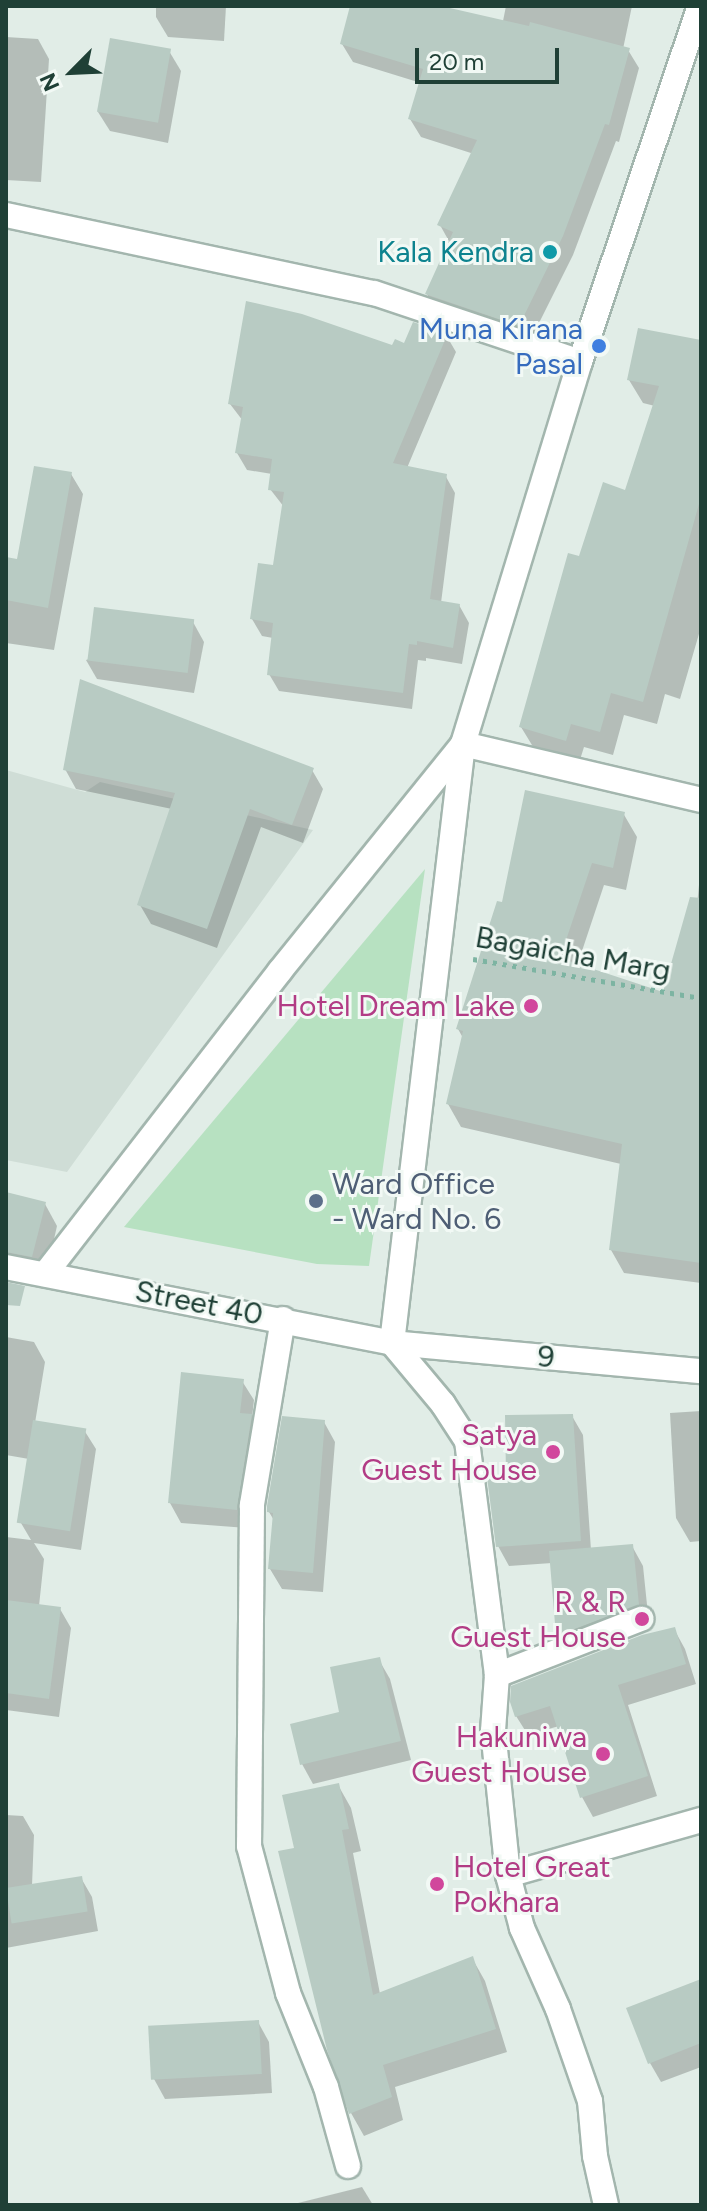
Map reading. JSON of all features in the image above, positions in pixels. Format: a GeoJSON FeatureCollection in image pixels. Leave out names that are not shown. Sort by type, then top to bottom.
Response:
{"type":"FeatureCollection","features":[{"type":"Feature","properties":{"kind":"street"},"geometry":{"type":"LineString","coordinates":[[606,2205],[595,2156],[590,2101],[558,2009],[522,1928],[508,1875],[493,1731],[497,1675],[467,1441],[443,1404],[392,1343],[463,744],[580,362],[700,6]]}},
{"type":"Feature","properties":{"kind":"street"},"geometry":{"type":"LineString","coordinates":[[6,215],[374,293],[580,362]]}},
{"type":"Feature","properties":{"kind":"street"},"geometry":{"type":"LineString","coordinates":[[463,744],[701,800]]}},
{"type":"Feature","properties":{"kind":"street"},"geometry":{"type":"LineString","coordinates":[[45,1274],[280,971],[463,744]]}},
{"type":"Feature","properties":{"kind":"street","name":"Street 40"},"geometry":{"type":"LineString","coordinates":[[6,1267],[283,1319],[392,1343]]}},
{"type":"Feature","properties":{"kind":"street"},"geometry":{"type":"LineString","coordinates":[[283,1319],[252,1505],[249,1846],[288,1993],[326,2087],[348,2166]]}},
{"type":"Feature","properties":{"kind":"street","name":"9"},"geometry":{"type":"LineString","coordinates":[[392,1343],[701,1371]]}},
{"type":"Feature","properties":{"kind":"street"},"geometry":{"type":"LineString","coordinates":[[497,1675],[641,1619]]}},
{"type":"Feature","properties":{"kind":"street"},"geometry":{"type":"LineString","coordinates":[[508,1875],[701,1820]]}},
{"type":"Feature","properties":{"kind":"path","name":"Bagaicha Marg"},"geometry":{"type":"LineString","coordinates":[[437,953],[701,998]]}},
{"type":"Feature","properties":{"kind":"shaded area"},"geometry":{"type":"Polygon","coordinates":[[[6,770],[85,792],[100,782],[313,830],[67,1172],[6,1160],[6,770]]]}},
{"type":"Feature","properties":{"kind":"green space"},"geometry":{"type":"Polygon","coordinates":[[[425,869],[369,1266],[317,1264],[124,1227],[425,869]]]}},
{"type":"Feature","properties":{"kind":"building"},"geometry":{"type":"Polygon","coordinates":[[[350,6],[441,6],[529,26],[530,22],[630,48],[609,125],[605,124],[563,236],[519,326],[425,294],[453,232],[437,225],[477,140],[408,119],[423,69],[340,44],[350,6]]]}},
{"type":"Feature","properties":{"kind":"building"},"geometry":{"type":"Polygon","coordinates":[[[110,38],[171,49],[158,123],[97,112],[110,38]]]}},
{"type":"Feature","properties":{"kind":"building"},"geometry":{"type":"Polygon","coordinates":[[[246,301],[302,314],[392,345],[395,339],[404,343],[413,322],[448,333],[393,463],[447,474],[430,599],[460,604],[453,648],[417,641],[417,645],[409,644],[403,693],[267,675],[273,623],[250,619],[258,563],[273,565],[284,492],[268,490],[272,459],[235,453],[243,407],[228,404],[246,301]]]}},
{"type":"Feature","properties":{"kind":"building"},"geometry":{"type":"Polygon","coordinates":[[[638,328],[701,340],[701,497],[643,702],[611,693],[600,732],[571,724],[566,741],[519,727],[568,553],[579,556],[603,482],[625,490],[659,386],[627,380],[638,328]]]}},
{"type":"Feature","properties":{"kind":"building"},"geometry":{"type":"Polygon","coordinates":[[[34,466],[72,472],[48,608],[6,600],[6,557],[17,559],[34,466]]]}},
{"type":"Feature","properties":{"kind":"building"},"geometry":{"type":"Polygon","coordinates":[[[94,607],[194,619],[188,673],[87,661],[94,607]]]}},
{"type":"Feature","properties":{"kind":"building"},"geometry":{"type":"Polygon","coordinates":[[[80,679],[314,768],[292,825],[250,809],[207,929],[137,905],[175,793],[63,770],[80,679]]]}},
{"type":"Feature","properties":{"kind":"building"},"geometry":{"type":"Polygon","coordinates":[[[525,790],[625,812],[613,868],[592,863],[560,958],[663,992],[690,897],[701,898],[701,1263],[609,1250],[622,1144],[446,1104],[463,1031],[456,1029],[497,901],[502,902],[525,790]]]}},
{"type":"Feature","properties":{"kind":"building"},"geometry":{"type":"Polygon","coordinates":[[[6,1192],[46,1202],[32,1257],[6,1252],[6,1192]]]}},
{"type":"Feature","properties":{"kind":"building"},"geometry":{"type":"Polygon","coordinates":[[[6,1282],[25,1286],[20,1306],[6,1305],[6,1282]]]}},
{"type":"Feature","properties":{"kind":"building"},"geometry":{"type":"Polygon","coordinates":[[[181,1372],[244,1379],[240,1413],[252,1414],[237,1510],[168,1503],[181,1372]]]}},
{"type":"Feature","properties":{"kind":"building"},"geometry":{"type":"Polygon","coordinates":[[[573,1414],[581,1541],[496,1547],[487,1477],[506,1476],[505,1415],[573,1414]]]}},
{"type":"Feature","properties":{"kind":"building"},"geometry":{"type":"Polygon","coordinates":[[[282,1416],[325,1420],[313,1573],[268,1569],[273,1513],[267,1512],[267,1506],[282,1416]]]}},
{"type":"Feature","properties":{"kind":"building"},"geometry":{"type":"Polygon","coordinates":[[[33,1420],[86,1428],[70,1531],[17,1523],[33,1420]]]}},
{"type":"Feature","properties":{"kind":"building"},"geometry":{"type":"Polygon","coordinates":[[[633,1544],[639,1605],[556,1636],[549,1551],[633,1544]]]}},
{"type":"Feature","properties":{"kind":"building"},"geometry":{"type":"Polygon","coordinates":[[[6,1600],[61,1607],[49,1699],[6,1693],[6,1600]]]}},
{"type":"Feature","properties":{"kind":"building"},"geometry":{"type":"Polygon","coordinates":[[[675,1627],[686,1664],[618,1685],[648,1776],[580,1798],[550,1706],[515,1717],[510,1702],[511,1686],[642,1635],[675,1627]]]}},
{"type":"Feature","properties":{"kind":"building"},"geometry":{"type":"Polygon","coordinates":[[[380,1657],[401,1741],[300,1765],[290,1724],[339,1712],[330,1667],[380,1657]]]}},
{"type":"Feature","properties":{"kind":"building"},"geometry":{"type":"Polygon","coordinates":[[[339,1783],[349,1829],[342,1830],[373,1995],[473,1956],[496,2029],[383,2065],[392,2097],[349,2114],[327,2050],[278,1851],[294,1848],[282,1795],[339,1783]]]}},
{"type":"Feature","properties":{"kind":"building"},"geometry":{"type":"Polygon","coordinates":[[[82,1876],[88,1912],[12,1924],[6,1888],[82,1876]]]}},
{"type":"Feature","properties":{"kind":"building"},"geometry":{"type":"Polygon","coordinates":[[[701,1979],[701,2043],[648,2064],[626,2008],[701,1979]]]}},
{"type":"Feature","properties":{"kind":"building"},"geometry":{"type":"Polygon","coordinates":[[[259,2020],[262,2074],[151,2080],[148,2026],[259,2020]]]}},
{"type":"Feature","properties":{"kind":"place","name":"Kala Kendra"},"geometry":{"type":"Point","coordinates":[550,252]}},
{"type":"Feature","properties":{"kind":"place","name":"Muna Kirana Pasal"},"geometry":{"type":"Point","coordinates":[599,346]}},
{"type":"Feature","properties":{"kind":"place","name":"Hotel Dream Lake"},"geometry":{"type":"Point","coordinates":[531,1006]}},
{"type":"Feature","properties":{"kind":"place","name":"Ward Office - Ward No. 6"},"geometry":{"type":"Point","coordinates":[316,1201]}},
{"type":"Feature","properties":{"kind":"place","name":"Satya Guest House"},"geometry":{"type":"Point","coordinates":[553,1452]}},
{"type":"Feature","properties":{"kind":"place","name":"R & R Guest House"},"geometry":{"type":"Point","coordinates":[642,1619]}},
{"type":"Feature","properties":{"kind":"place","name":"Hakuniwa Guest House"},"geometry":{"type":"Point","coordinates":[603,1754]}},
{"type":"Feature","properties":{"kind":"place","name":"Hotel Great Pokhara"},"geometry":{"type":"Point","coordinates":[437,1884]}}]}
